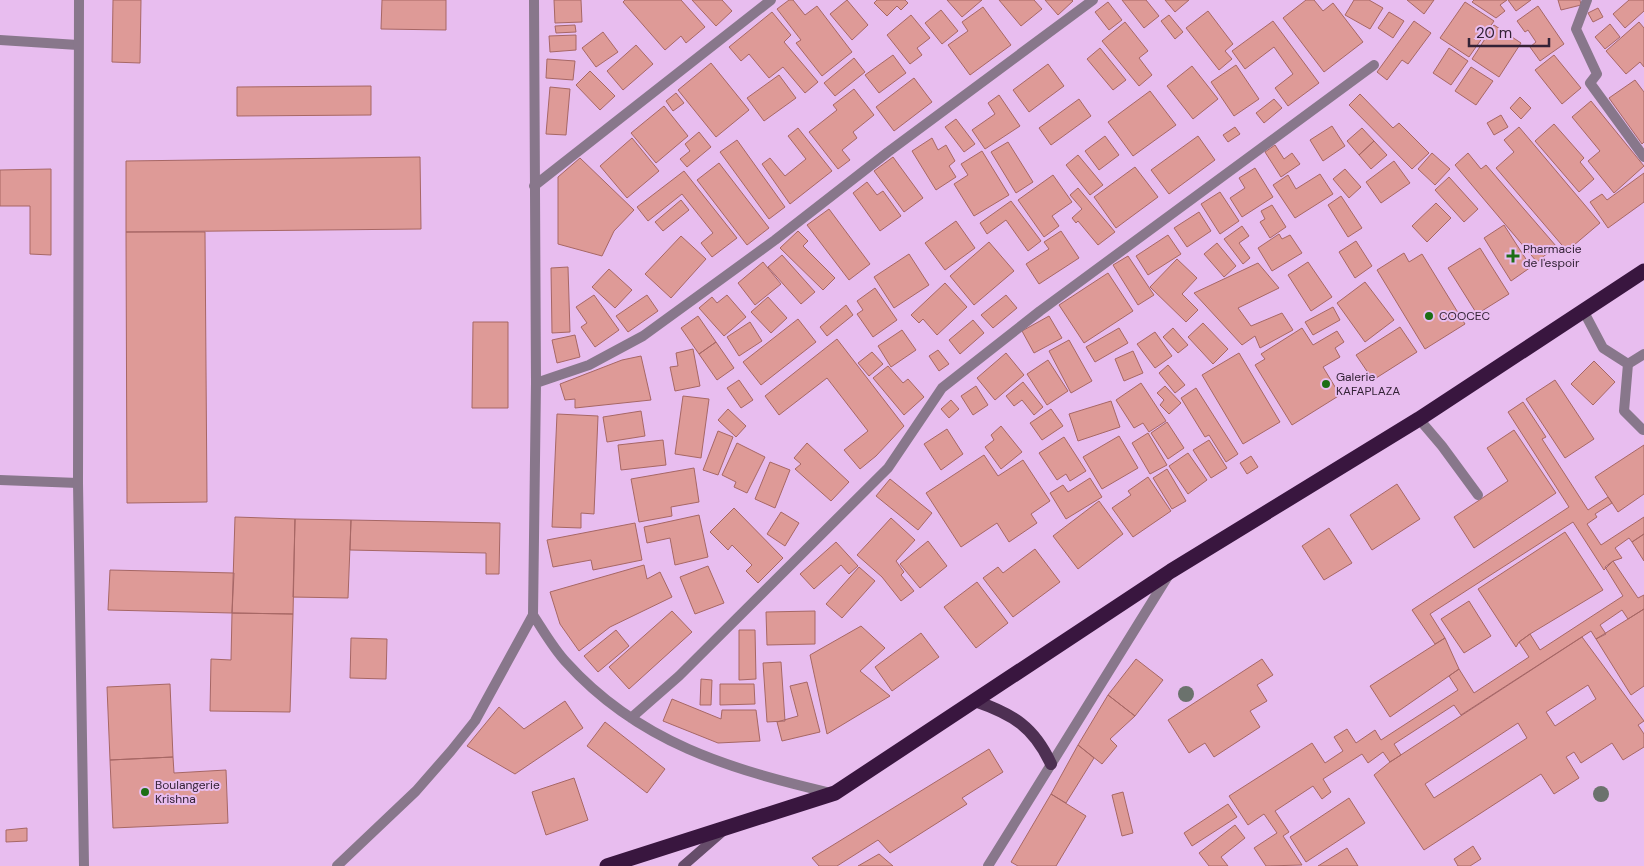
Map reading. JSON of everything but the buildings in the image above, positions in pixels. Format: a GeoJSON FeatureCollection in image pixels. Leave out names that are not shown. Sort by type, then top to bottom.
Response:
{"type":"FeatureCollection","features":[{"type":"Feature","properties":{"kind":"highway"},"geometry":{"type":"LineString","coordinates":[[607,866],[835,793],[1172,571],[1419,419],[1644,271]]}},
{"type":"Feature","properties":{"kind":"main road"},"geometry":{"type":"LineString","coordinates":[[975,701],[1017,719],[1043,746],[1052,764]]}},
{"type":"Feature","properties":{"kind":"main road"},"geometry":{"type":"LineString","coordinates":[[683,866],[726,828]]}},
{"type":"Feature","properties":{"kind":"street"},"geometry":{"type":"LineString","coordinates":[[79,0],[78,483],[84,866]]}},
{"type":"Feature","properties":{"kind":"street"},"geometry":{"type":"LineString","coordinates":[[337,866],[416,791],[475,721],[533,615],[536,383],[534,0]]}},
{"type":"Feature","properties":{"kind":"street"},"geometry":{"type":"LineString","coordinates":[[534,186],[771,0]]}},
{"type":"Feature","properties":{"kind":"street"},"geometry":{"type":"LineString","coordinates":[[536,383],[589,364],[643,336],[775,240],[888,152],[1093,0]]}},
{"type":"Feature","properties":{"kind":"street"},"geometry":{"type":"LineString","coordinates":[[1587,0],[1576,29],[1598,74],[1590,83],[1644,157]]}},
{"type":"Feature","properties":{"kind":"street"},"geometry":{"type":"LineString","coordinates":[[0,40],[78,45]]}},
{"type":"Feature","properties":{"kind":"street"},"geometry":{"type":"LineString","coordinates":[[631,718],[679,676],[888,468],[942,388],[1040,311],[1374,65]]}},
{"type":"Feature","properties":{"kind":"street"},"geometry":{"type":"LineString","coordinates":[[1584,312],[1603,348],[1628,364]]}},
{"type":"Feature","properties":{"kind":"street"},"geometry":{"type":"LineString","coordinates":[[1628,364],[1644,354]]}},
{"type":"Feature","properties":{"kind":"street"},"geometry":{"type":"LineString","coordinates":[[1628,364],[1624,410],[1643,430]]}},
{"type":"Feature","properties":{"kind":"street"},"geometry":{"type":"LineString","coordinates":[[1419,419],[1478,495]]}},
{"type":"Feature","properties":{"kind":"street"},"geometry":{"type":"LineString","coordinates":[[0,480],[78,483]]}},
{"type":"Feature","properties":{"kind":"street"},"geometry":{"type":"LineString","coordinates":[[988,866],[1172,571]]}},
{"type":"Feature","properties":{"kind":"street"},"geometry":{"type":"LineString","coordinates":[[533,615],[565,661],[588,684],[631,718],[674,743],[709,759],[758,775],[835,793]]}},
{"type":"Feature","properties":{"kind":"place","name":"Pharmacie de l'espoir"},"geometry":{"type":"Point","coordinates":[1513,256]}},
{"type":"Feature","properties":{"kind":"place","name":"COOCEC"},"geometry":{"type":"Point","coordinates":[1429,316]}},
{"type":"Feature","properties":{"kind":"place","name":"Galerie KAFAPLAZA"},"geometry":{"type":"Point","coordinates":[1326,384]}},
{"type":"Feature","properties":{"kind":"place","name":"Boulangerie Krishna"},"geometry":{"type":"Point","coordinates":[145,792]}}]}
